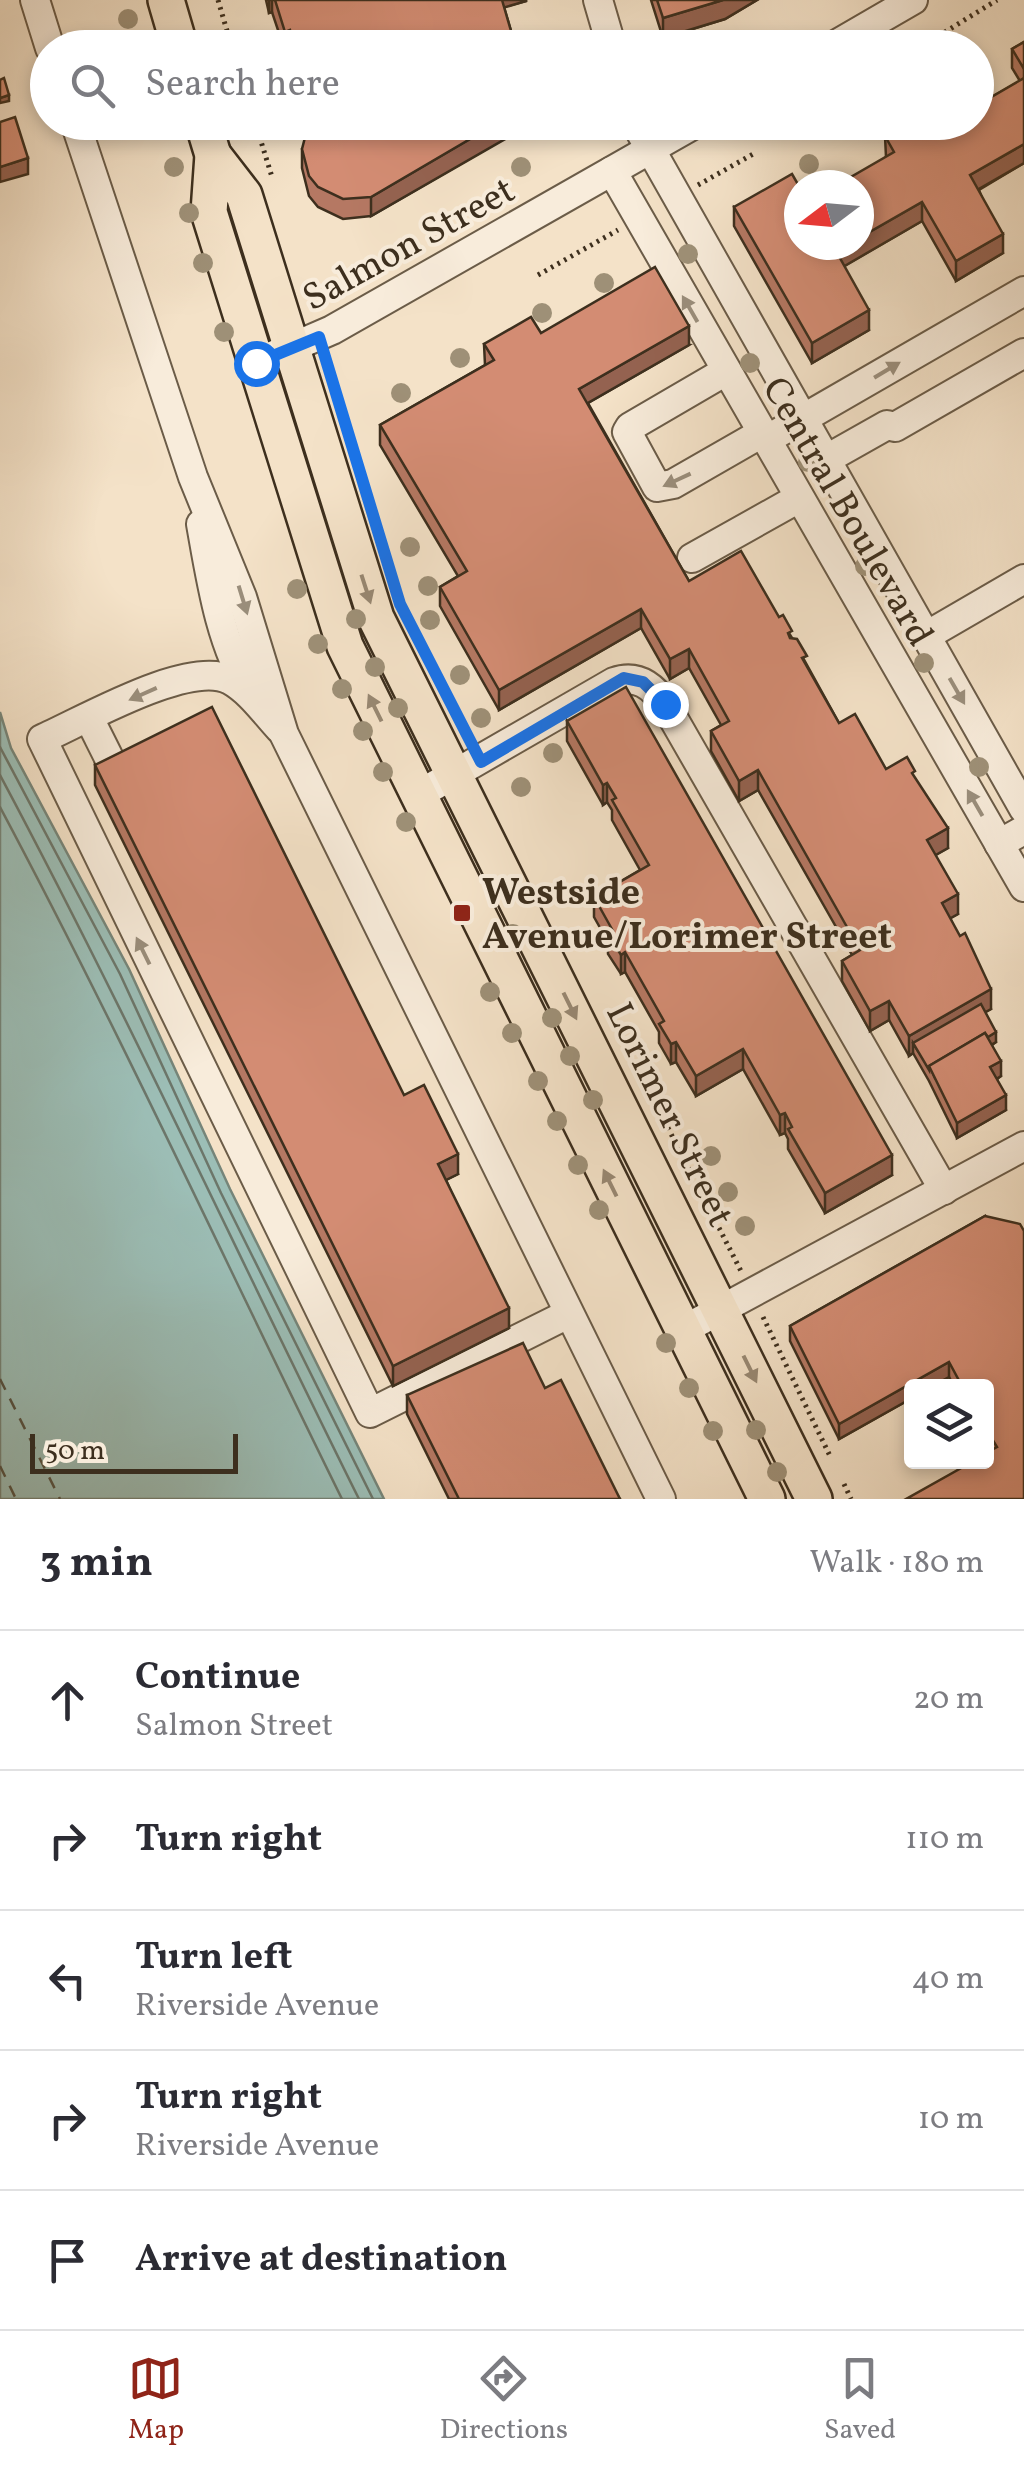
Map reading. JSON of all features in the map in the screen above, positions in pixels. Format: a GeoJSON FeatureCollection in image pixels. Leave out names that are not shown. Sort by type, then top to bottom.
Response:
{"type":"FeatureCollection","features":[{"type":"Feature","properties":{"kind":"main road"},"geometry":{"type":"LineString","coordinates":[[166,0],[175,30]]}},
{"type":"Feature","properties":{"kind":"main road","name":"Lorimer Street"},"geometry":{"type":"LineString","coordinates":[[208,140],[209,212],[336,624],[767,1499]]}},
{"type":"Feature","properties":{"kind":"main road","name":"Lorimer Street"},"geometry":{"type":"LineString","coordinates":[[209,140],[244,195],[374,612],[721,1311],[829,1490]]}},
{"type":"Feature","properties":{"kind":"street"},"geometry":{"type":"LineString","coordinates":[[35,0],[44,30]]}},
{"type":"Feature","properties":{"kind":"street"},"geometry":{"type":"LineString","coordinates":[[598,0],[607,30]]}},
{"type":"Feature","properties":{"kind":"street"},"geometry":{"type":"LineString","coordinates":[[861,30],[913,0]]}},
{"type":"Feature","properties":{"kind":"street"},"geometry":{"type":"LineString","coordinates":[[81,140],[193,477],[234,571],[284,734],[661,1499]]}},
{"type":"Feature","properties":{"kind":"street","name":"Central Boulevard"},"geometry":{"type":"LineString","coordinates":[[644,140],[1024,809]]}},
{"type":"Feature","properties":{"kind":"street","name":"Salmon Street"},"geometry":{"type":"LineString","coordinates":[[256,363],[294,350],[666,140]]}},
{"type":"Feature","properties":{"kind":"street","name":"Central Boulevard"},"geometry":{"type":"LineString","coordinates":[[612,171],[1024,887]]}},
{"type":"Feature","properties":{"kind":"street"},"geometry":{"type":"LineString","coordinates":[[726,371],[627,432],[657,487],[673,484],[802,420],[1024,291]]}},
{"type":"Feature","properties":{"kind":"street"},"geometry":{"type":"LineString","coordinates":[[824,460],[887,425],[896,427],[1024,353]]}},
{"type":"Feature","properties":{"kind":"street"},"geometry":{"type":"LineString","coordinates":[[193,477],[215,597],[240,674],[262,711]]}},
{"type":"Feature","properties":{"kind":"street"},"geometry":{"type":"LineString","coordinates":[[692,558],[799,498]]}},
{"type":"Feature","properties":{"kind":"street"},"geometry":{"type":"LineString","coordinates":[[882,644],[992,598],[1024,579]]}},
{"type":"Feature","properties":{"kind":"street"},"geometry":{"type":"LineString","coordinates":[[284,734],[232,681],[198,675],[42,739],[370,1413],[568,1314]]}},
{"type":"Feature","properties":{"kind":"street"},"geometry":{"type":"LineString","coordinates":[[418,796],[614,682],[634,678],[658,693],[944,1190]]}},
{"type":"Feature","properties":{"kind":"street"},"geometry":{"type":"LineString","coordinates":[[89,718],[115,770]]}},
{"type":"Feature","properties":{"kind":"street"},"geometry":{"type":"LineString","coordinates":[[998,844],[1024,830]]}},
{"type":"Feature","properties":{"kind":"street"},"geometry":{"type":"LineString","coordinates":[[684,1330],[1024,1146]]}},
{"type":"Feature","properties":{"kind":"path"},"geometry":{"type":"LineString","coordinates":[[218,0],[227,30]]}},
{"type":"Feature","properties":{"kind":"path"},"geometry":{"type":"LineString","coordinates":[[948,30],[997,0]]}},
{"type":"Feature","properties":{"kind":"path"},"geometry":{"type":"LineString","coordinates":[[260,140],[276,192]]}},
{"type":"Feature","properties":{"kind":"path"},"geometry":{"type":"LineString","coordinates":[[642,1076],[835,1465]]}},
{"type":"Feature","properties":{"kind":"path"},"geometry":{"type":"LineString","coordinates":[[829,1490],[852,1499]]}},
{"type":"Feature","properties":{"kind":"water"},"geometry":{"type":"Polygon","coordinates":[[[0,712],[11,748],[129,969],[230,1189],[384,1499],[0,1499],[0,712]]]}},
{"type":"Feature","properties":{"kind":"building"},"geometry":{"type":"Polygon","coordinates":[[[275,0],[502,0],[511,30],[290,30],[284,30],[275,0]]]}},
{"type":"Feature","properties":{"kind":"building"},"geometry":{"type":"Polygon","coordinates":[[[657,0],[723,0],[663,18],[657,0]]]}},
{"type":"Feature","properties":{"kind":"building"},"geometry":{"type":"Polygon","coordinates":[[[1024,42],[1024,69],[1012,49],[1024,42]]]}},
{"type":"Feature","properties":{"kind":"building"},"geometry":{"type":"Polygon","coordinates":[[[4,78],[9,95],[0,98],[0,80],[4,78]]]}},
{"type":"Feature","properties":{"kind":"building"},"geometry":{"type":"Polygon","coordinates":[[[1024,78],[1024,144],[970,175],[1003,234],[956,261],[922,202],[874,229],[874,170],[863,170],[894,152],[887,140],[994,140],[994,96],[1024,78]]]}},
{"type":"Feature","properties":{"kind":"building"},"geometry":{"type":"Polygon","coordinates":[[[15,117],[28,158],[0,167],[0,122],[15,117]]]}},
{"type":"Feature","properties":{"kind":"building"},"geometry":{"type":"Polygon","coordinates":[[[304,140],[468,140],[371,197],[343,199],[318,187],[309,176],[302,149],[304,140]]]}},
{"type":"Feature","properties":{"kind":"building"},"geometry":{"type":"Polygon","coordinates":[[[784,179],[784,260],[841,260],[869,310],[812,343],[734,207],[784,179]]]}},
{"type":"Feature","properties":{"kind":"building"},"geometry":{"type":"Polygon","coordinates":[[[655,267],[689,326],[579,389],[689,581],[741,551],[779,617],[783,615],[792,631],[788,633],[790,638],[797,639],[807,656],[802,658],[839,723],[855,714],[886,769],[907,757],[915,771],[912,773],[948,828],[927,840],[958,894],[942,903],[960,936],[965,933],[991,989],[909,1036],[889,1001],[870,1011],[842,961],[860,950],[758,770],[739,781],[711,731],[729,721],[689,649],[670,659],[641,609],[499,690],[440,587],[467,571],[380,425],[494,360],[484,344],[531,317],[541,333],[655,267]]]}},
{"type":"Feature","properties":{"kind":"building"},"geometry":{"type":"Polygon","coordinates":[[[626,687],[892,1155],[825,1193],[788,1129],[792,1127],[785,1113],[780,1115],[743,1049],[696,1076],[676,1042],[671,1044],[659,1024],[664,1021],[625,952],[621,955],[608,934],[613,931],[594,897],[649,865],[612,800],[616,798],[607,783],[603,785],[567,721],[626,687]]]}},
{"type":"Feature","properties":{"kind":"building"},"geometry":{"type":"Polygon","coordinates":[[[212,707],[404,1095],[424,1085],[458,1154],[438,1164],[509,1308],[393,1366],[95,765],[212,707]]]}},
{"type":"Feature","properties":{"kind":"building"},"geometry":{"type":"Polygon","coordinates":[[[981,1004],[996,1032],[988,1037],[985,1033],[929,1066],[929,1070],[913,1043],[981,1004]]]}},
{"type":"Feature","properties":{"kind":"building"},"geometry":{"type":"Polygon","coordinates":[[[985,1033],[1001,1061],[990,1067],[1006,1095],[957,1123],[929,1066],[985,1033]]]}},
{"type":"Feature","properties":{"kind":"building"},"geometry":{"type":"Polygon","coordinates":[[[985,1216],[1020,1224],[1024,1231],[1024,1499],[906,1499],[960,1469],[994,1469],[994,1379],[958,1379],[949,1362],[919,1379],[904,1379],[904,1387],[839,1424],[790,1326],[985,1216]]]}},
{"type":"Feature","properties":{"kind":"building"},"geometry":{"type":"Polygon","coordinates":[[[523,1343],[545,1388],[561,1380],[620,1499],[459,1499],[407,1395],[523,1343]]]}},
{"type":"Feature","properties":{"kind":"ferry route"},"geometry":{"type":"LineString","coordinates":[[0,1379],[60,1499]]}},
{"type":"Feature","properties":{"kind":"ferry route"},"geometry":{"type":"LineString","coordinates":[[0,1466],[16,1499]]}},
{"type":"Feature","properties":{"kind":"place","name":"Westside Avenue/Lorimer Street"},"geometry":{"type":"Point","coordinates":[462,913]}},
{"type":"Feature","properties":{"kind":"route"},"geometry":{"type":"LineString","coordinates":[[256,363],[319,337],[400,604],[481,762],[624,678],[643,682],[665,704]]}}]}
